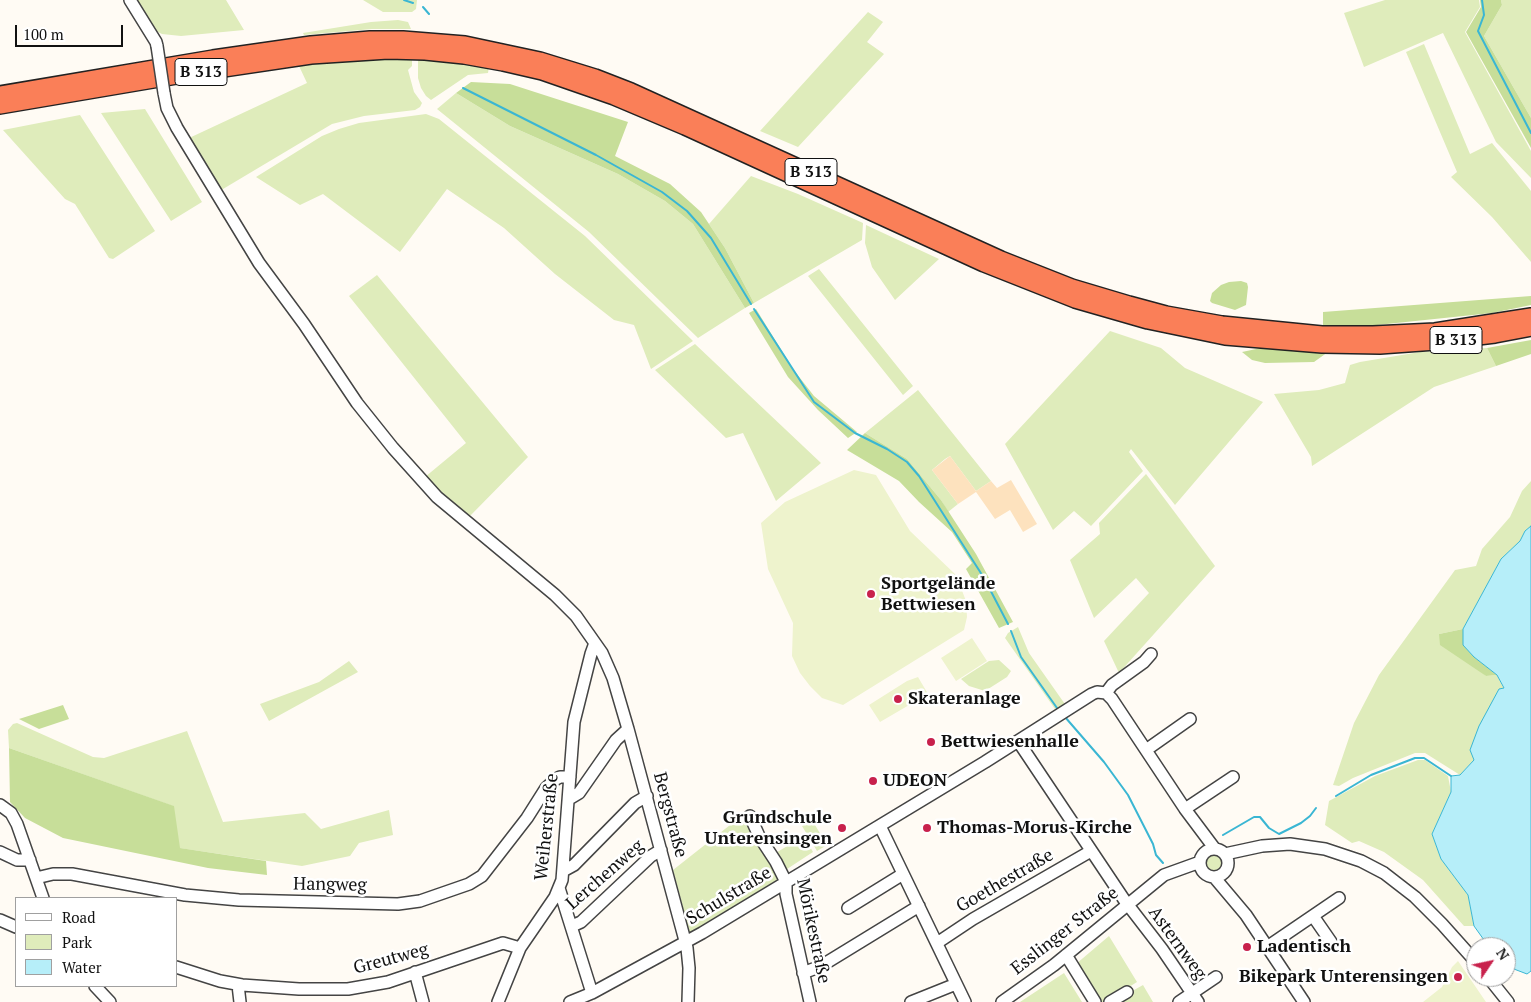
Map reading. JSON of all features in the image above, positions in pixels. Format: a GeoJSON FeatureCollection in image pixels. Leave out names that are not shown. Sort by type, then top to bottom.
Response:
{"type":"FeatureCollection","features":[{"type":"Feature","properties":{"kind":"highway","name":"B 313"},"geometry":{"type":"LineString","coordinates":[[0,94],[260,51],[339,41],[426,46],[475,46],[522,55],[595,77],[667,106],[918,222],[1019,266],[1101,296],[1189,318],[1222,324],[1301,332],[1373,334],[1435,331],[1531,316]]}},
{"type":"Feature","properties":{"kind":"highway","name":"B 313"},"geometry":{"type":"LineString","coordinates":[[0,106],[284,59],[403,45]]}},
{"type":"Feature","properties":{"kind":"highway","name":"B 313"},"geometry":{"type":"LineString","coordinates":[[426,46],[542,72],[595,89],[667,119],[1026,282],[1111,311],[1148,321],[1237,338],[1302,344],[1380,346],[1452,340],[1531,328]]}},
{"type":"Feature","properties":{"kind":"street","name":"Bergstraße"},"geometry":{"type":"LineString","coordinates":[[130,0],[157,46],[167,108],[177,128],[259,263],[304,324],[357,403],[393,448],[437,497],[555,595],[576,616],[610,669],[647,796],[686,942],[689,960],[688,1002]]}},
{"type":"Feature","properties":{"kind":"street","name":"Weiherstraße"},"geometry":{"type":"LineString","coordinates":[[498,1002],[520,948],[559,888],[564,871],[574,722],[595,643]]}},
{"type":"Feature","properties":{"kind":"street","name":"Schulstraße"},"geometry":{"type":"LineString","coordinates":[[570,1002],[592,993],[686,942],[880,826],[1097,692],[1106,693],[1112,685],[1144,662],[1151,654]]}},
{"type":"Feature","properties":{"kind":"street"},"geometry":{"type":"LineString","coordinates":[[1106,693],[1112,699],[1186,809],[1214,863],[1304,1002]]}},
{"type":"Feature","properties":{"kind":"street"},"geometry":{"type":"LineString","coordinates":[[1146,750],[1190,719]]}},
{"type":"Feature","properties":{"kind":"street"},"geometry":{"type":"LineString","coordinates":[[569,799],[579,793],[616,740],[628,729]]}},
{"type":"Feature","properties":{"kind":"street","name":"Asternweg"},"geometry":{"type":"LineString","coordinates":[[1018,742],[1127,905],[1162,949],[1195,998]]}},
{"type":"Feature","properties":{"kind":"street","name":"Hangweg"},"geometry":{"type":"LineString","coordinates":[[36,878],[52,874],[72,874],[185,894],[239,900],[398,904],[420,901],[469,884],[482,876],[546,788],[560,777],[570,777]]}},
{"type":"Feature","properties":{"kind":"street"},"geometry":{"type":"LineString","coordinates":[[1186,809],[1233,777]]}},
{"type":"Feature","properties":{"kind":"street"},"geometry":{"type":"LineString","coordinates":[[564,871],[574,865],[635,803],[647,796]]}},
{"type":"Feature","properties":{"kind":"street"},"geometry":{"type":"LineString","coordinates":[[3,807],[11,813],[17,824],[42,897]]}},
{"type":"Feature","properties":{"kind":"street","name":"Mörikestraße"},"geometry":{"type":"LineString","coordinates":[[750,816],[759,836],[786,882],[786,894],[810,1002]]}},
{"type":"Feature","properties":{"kind":"street"},"geometry":{"type":"LineString","coordinates":[[880,826],[965,1002]]}},
{"type":"Feature","properties":{"kind":"street","name":"Esslinger Straße"},"geometry":{"type":"LineString","coordinates":[[1002,1002],[1066,955],[1164,875],[1214,863],[1252,849],[1282,844],[1307,846],[1349,856],[1372,866],[1415,896],[1466,951]]}},
{"type":"Feature","properties":{"kind":"street","name":"Lerchenweg"},"geometry":{"type":"LineString","coordinates":[[572,926],[581,922],[651,856],[661,850]]}},
{"type":"Feature","properties":{"kind":"street","name":"Goethestraße"},"geometry":{"type":"LineString","coordinates":[[937,943],[973,919],[1091,851]]}},
{"type":"Feature","properties":{"kind":"street"},"geometry":{"type":"LineString","coordinates":[[0,852],[17,860],[30,860]]}},
{"type":"Feature","properties":{"kind":"street"},"geometry":{"type":"LineString","coordinates":[[848,908],[903,874]]}},
{"type":"Feature","properties":{"kind":"street"},"geometry":{"type":"LineString","coordinates":[[559,888],[592,993]]}},
{"type":"Feature","properties":{"kind":"street"},"geometry":{"type":"LineString","coordinates":[[1267,947],[1340,898]]}},
{"type":"Feature","properties":{"kind":"street"},"geometry":{"type":"LineString","coordinates":[[803,973],[821,966],[919,906]]}},
{"type":"Feature","properties":{"kind":"street"},"geometry":{"type":"LineString","coordinates":[[1314,916],[1331,942]]}},
{"type":"Feature","properties":{"kind":"street"},"geometry":{"type":"LineString","coordinates":[[0,920],[15,928]]}},
{"type":"Feature","properties":{"kind":"street","name":"Greutweg"},"geometry":{"type":"LineString","coordinates":[[178,967],[238,985],[298,989],[348,989],[388,982],[503,943],[520,948]]}},
{"type":"Feature","properties":{"kind":"street"},"geometry":{"type":"LineString","coordinates":[[1066,955],[1092,1001]]}},
{"type":"Feature","properties":{"kind":"street"},"geometry":{"type":"LineString","coordinates":[[415,972],[423,1002]]}},
{"type":"Feature","properties":{"kind":"street"},"geometry":{"type":"LineString","coordinates":[[1179,1002],[1195,998],[1216,977]]}},
{"type":"Feature","properties":{"kind":"street"},"geometry":{"type":"LineString","coordinates":[[911,1002],[956,984]]}},
{"type":"Feature","properties":{"kind":"street"},"geometry":{"type":"LineString","coordinates":[[238,985],[240,1002]]}},
{"type":"Feature","properties":{"kind":"street"},"geometry":{"type":"LineString","coordinates":[[96,987],[110,1002]]}},
{"type":"Feature","properties":{"kind":"street"},"geometry":{"type":"LineString","coordinates":[[1496,987],[1508,1002]]}},
{"type":"Feature","properties":{"kind":"street"},"geometry":{"type":"LineString","coordinates":[[1110,1002],[1127,992]]}},
{"type":"Feature","properties":{"kind":"green space"},"geometry":{"type":"Polygon","coordinates":[[[132,0],[226,0],[244,30],[181,36],[162,34],[154,30],[132,0]]]}},
{"type":"Feature","properties":{"kind":"green space"},"geometry":{"type":"Polygon","coordinates":[[[363,0],[417,0],[416,9],[412,12],[383,12],[363,0]]]}},
{"type":"Feature","properties":{"kind":"green space"},"geometry":{"type":"Polygon","coordinates":[[[1385,0],[1479,0],[1480,7],[1465,32],[1531,151],[1531,178],[1496,142],[1443,33],[1364,67],[1344,13],[1385,0]]]}},
{"type":"Feature","properties":{"kind":"green space"},"geometry":{"type":"Polygon","coordinates":[[[1480,0],[1501,0],[1502,5],[1484,36],[1531,118],[1531,148],[1466,32],[1481,7],[1480,0]]]}},
{"type":"Feature","properties":{"kind":"green space"},"geometry":{"type":"Polygon","coordinates":[[[1501,0],[1531,0],[1531,118],[1484,36],[1502,5],[1501,0]]]}},
{"type":"Feature","properties":{"kind":"green space"},"geometry":{"type":"Polygon","coordinates":[[[868,12],[883,22],[867,42],[884,54],[798,147],[760,131],[868,12]]]}},
{"type":"Feature","properties":{"kind":"green space"},"geometry":{"type":"Polygon","coordinates":[[[398,20],[408,22],[411,29],[372,29],[304,35],[303,33],[371,22],[398,20]]]}},
{"type":"Feature","properties":{"kind":"green space"},"geometry":{"type":"Polygon","coordinates":[[[1424,44],[1470,154],[1492,143],[1531,191],[1531,262],[1492,217],[1451,177],[1457,172],[1406,52],[1424,44]]]}},
{"type":"Feature","properties":{"kind":"green space"},"geometry":{"type":"Polygon","coordinates":[[[426,59],[489,66],[488,73],[468,75],[431,100],[421,88],[418,78],[418,60],[426,61],[426,59]]]}},
{"type":"Feature","properties":{"kind":"green space"},"geometry":{"type":"Polygon","coordinates":[[[355,60],[412,60],[412,66],[408,70],[414,92],[422,103],[420,107],[415,110],[364,116],[332,124],[223,189],[218,188],[187,139],[307,83],[299,66],[355,60]]]}},
{"type":"Feature","properties":{"kind":"green space"},"geometry":{"type":"Polygon","coordinates":[[[471,82],[510,84],[628,122],[615,156],[670,184],[701,212],[725,248],[754,303],[745,308],[693,224],[665,201],[618,174],[510,126],[456,93],[471,82]]]}},
{"type":"Feature","properties":{"kind":"green space"},"geometry":{"type":"Polygon","coordinates":[[[456,93],[510,126],[618,174],[665,201],[693,224],[745,308],[698,338],[589,232],[437,109],[456,93]]]}},
{"type":"Feature","properties":{"kind":"green space"},"geometry":{"type":"Polygon","coordinates":[[[145,109],[202,202],[171,221],[101,113],[145,109]]]}},
{"type":"Feature","properties":{"kind":"green space"},"geometry":{"type":"Polygon","coordinates":[[[426,114],[439,119],[585,236],[693,341],[651,369],[634,325],[614,320],[555,274],[504,228],[447,189],[400,252],[323,194],[300,205],[256,177],[322,136],[339,129],[359,123],[426,114]]]}},
{"type":"Feature","properties":{"kind":"green space"},"geometry":{"type":"Polygon","coordinates":[[[80,115],[155,231],[113,259],[109,258],[75,204],[65,199],[3,130],[80,115]]]}},
{"type":"Feature","properties":{"kind":"green space"},"geometry":{"type":"Polygon","coordinates":[[[751,176],[798,194],[863,223],[862,240],[754,303],[725,248],[709,224],[751,176]]]}},
{"type":"Feature","properties":{"kind":"green space"},"geometry":{"type":"Polygon","coordinates":[[[866,225],[939,259],[895,300],[872,267],[865,243],[866,225]]]}},
{"type":"Feature","properties":{"kind":"green space"},"geometry":{"type":"Polygon","coordinates":[[[819,269],[913,386],[903,395],[808,276],[819,269]]]}},
{"type":"Feature","properties":{"kind":"green space"},"geometry":{"type":"Polygon","coordinates":[[[377,275],[528,457],[469,517],[425,477],[466,443],[349,296],[377,275]]]}},
{"type":"Feature","properties":{"kind":"green space"},"geometry":{"type":"Polygon","coordinates":[[[1241,281],[1247,283],[1248,287],[1246,305],[1235,310],[1210,301],[1212,293],[1221,285],[1241,281]]]}},
{"type":"Feature","properties":{"kind":"green space"},"geometry":{"type":"Polygon","coordinates":[[[1531,296],[1531,305],[1492,313],[1377,325],[1323,325],[1323,312],[1531,296]]]}},
{"type":"Feature","properties":{"kind":"green space"},"geometry":{"type":"Polygon","coordinates":[[[756,309],[793,369],[814,396],[857,432],[848,438],[818,410],[788,377],[749,313],[756,309]]]}},
{"type":"Feature","properties":{"kind":"green space"},"geometry":{"type":"Polygon","coordinates":[[[1110,331],[1161,348],[1185,368],[1263,402],[1175,505],[1131,449],[1129,452],[1143,471],[1091,526],[1074,511],[1053,530],[1005,444],[1110,331]]]}},
{"type":"Feature","properties":{"kind":"green space"},"geometry":{"type":"Polygon","coordinates":[[[1531,340],[1531,354],[1496,366],[1487,348],[1531,340]]]}},
{"type":"Feature","properties":{"kind":"green space"},"geometry":{"type":"Polygon","coordinates":[[[695,344],[821,463],[776,501],[743,433],[726,438],[655,370],[695,344]]]}},
{"type":"Feature","properties":{"kind":"green space"},"geometry":{"type":"Polygon","coordinates":[[[1261,348],[1328,352],[1314,362],[1265,363],[1252,360],[1242,352],[1261,348]]]}},
{"type":"Feature","properties":{"kind":"green space"},"geometry":{"type":"Polygon","coordinates":[[[1487,348],[1496,366],[1434,387],[1312,466],[1311,457],[1274,394],[1319,390],[1345,383],[1350,365],[1360,362],[1420,352],[1487,348]]]}},
{"type":"Feature","properties":{"kind":"green space"},"geometry":{"type":"Polygon","coordinates":[[[918,390],[991,481],[976,491],[950,456],[945,459],[932,470],[958,504],[948,512],[941,500],[907,459],[865,433],[918,390]]]}},
{"type":"Feature","properties":{"kind":"green space"},"geometry":{"type":"Polygon","coordinates":[[[865,433],[907,459],[941,500],[976,554],[1013,622],[999,628],[966,569],[972,563],[952,532],[899,481],[847,450],[865,433]]]}},
{"type":"Feature","properties":{"kind":"green space","name":"Sportgelände Bettwiesen"},"geometry":{"type":"Polygon","coordinates":[[[854,470],[876,475],[910,531],[956,575],[966,601],[967,617],[964,630],[843,705],[822,698],[800,673],[792,656],[793,623],[768,569],[761,523],[785,502],[854,470]]]}},
{"type":"Feature","properties":{"kind":"green space"},"geometry":{"type":"Polygon","coordinates":[[[1146,474],[1215,566],[1119,673],[1104,641],[1149,593],[1136,578],[1094,618],[1070,560],[1100,534],[1099,523],[1146,474]]]}},
{"type":"Feature","properties":{"kind":"green space"},"geometry":{"type":"Polygon","coordinates":[[[1531,481],[1531,526],[1525,531],[1520,541],[1501,559],[1463,629],[1439,634],[1486,676],[1497,675],[1504,689],[1499,689],[1474,760],[1460,775],[1425,753],[1415,753],[1353,778],[1339,786],[1333,785],[1354,723],[1379,675],[1455,570],[1476,566],[1482,549],[1510,517],[1522,491],[1531,481]]]}},
{"type":"Feature","properties":{"kind":"green space"},"geometry":{"type":"Polygon","coordinates":[[[1018,627],[1029,653],[1067,707],[1055,709],[1005,638],[1008,633],[1018,627]]]}},
{"type":"Feature","properties":{"kind":"green space"},"geometry":{"type":"Polygon","coordinates":[[[1463,629],[1463,645],[1474,657],[1497,675],[1486,676],[1440,645],[1439,634],[1463,629]]]}},
{"type":"Feature","properties":{"kind":"green space"},"geometry":{"type":"Polygon","coordinates":[[[972,638],[987,661],[956,681],[941,658],[972,638]]]}},
{"type":"Feature","properties":{"kind":"green space"},"geometry":{"type":"Polygon","coordinates":[[[999,660],[1011,671],[1007,677],[985,691],[969,686],[961,679],[989,661],[999,660]]]}},
{"type":"Feature","properties":{"kind":"green space"},"geometry":{"type":"Polygon","coordinates":[[[349,661],[358,672],[269,721],[260,704],[319,682],[349,661]]]}},
{"type":"Feature","properties":{"kind":"green space","name":"Skateranlage"},"geometry":{"type":"Polygon","coordinates":[[[918,677],[928,694],[880,722],[869,705],[907,681],[918,677]]]}},
{"type":"Feature","properties":{"kind":"green space"},"geometry":{"type":"Polygon","coordinates":[[[63,705],[69,719],[39,729],[19,719],[63,705]]]}},
{"type":"Feature","properties":{"kind":"green space"},"geometry":{"type":"Polygon","coordinates":[[[17,723],[93,757],[104,758],[187,731],[223,822],[305,813],[321,829],[389,810],[393,835],[359,843],[350,856],[302,866],[179,848],[173,806],[9,748],[8,730],[13,724],[17,723]]]}},
{"type":"Feature","properties":{"kind":"green space"},"geometry":{"type":"Polygon","coordinates":[[[9,748],[174,806],[180,848],[266,861],[267,875],[208,868],[63,838],[25,818],[10,802],[9,748]]]}},
{"type":"Feature","properties":{"kind":"green space"},"geometry":{"type":"Polygon","coordinates":[[[1418,760],[1425,760],[1448,776],[1451,792],[1432,834],[1441,859],[1468,895],[1474,926],[1464,926],[1423,880],[1384,852],[1359,841],[1352,843],[1325,825],[1329,801],[1375,776],[1418,760]]]}},
{"type":"Feature","properties":{"kind":"green space"},"geometry":{"type":"Polygon","coordinates":[[[744,814],[778,875],[777,881],[690,934],[673,870],[744,814]]]}},
{"type":"Feature","properties":{"kind":"green space"},"geometry":{"type":"Polygon","coordinates":[[[812,820],[827,845],[817,851],[802,826],[812,820]]]}},
{"type":"Feature","properties":{"kind":"green space"},"geometry":{"type":"Polygon","coordinates":[[[804,836],[813,852],[784,871],[774,854],[804,836]]]}},
{"type":"Feature","properties":{"kind":"green space"},"geometry":{"type":"Polygon","coordinates":[[[1214,853],[1221,856],[1224,863],[1221,870],[1214,873],[1207,870],[1204,863],[1207,856],[1214,853]]]}},
{"type":"Feature","properties":{"kind":"green space"},"geometry":{"type":"Polygon","coordinates":[[[1109,936],[1137,982],[1105,1002],[1099,1002],[1076,964],[1109,936]]]}},
{"type":"Feature","properties":{"kind":"green space","name":"Bikepark Unterensingen"},"geometry":{"type":"Polygon","coordinates":[[[1458,961],[1466,973],[1466,987],[1476,987],[1486,1002],[1423,1002],[1442,987],[1452,967],[1458,961]]]}},
{"type":"Feature","properties":{"kind":"green space"},"geometry":{"type":"Polygon","coordinates":[[[1064,973],[1082,1002],[1020,1002],[1064,973]]]}},
{"type":"Feature","properties":{"kind":"green space"},"geometry":{"type":"Polygon","coordinates":[[[1143,985],[1153,1002],[1122,1002],[1129,998],[1127,994],[1143,985]]]}},
{"type":"Feature","properties":{"kind":"sand"},"geometry":{"type":"Polygon","coordinates":[[[950,456],[976,491],[991,481],[997,488],[1011,480],[1037,524],[1023,532],[1010,510],[995,519],[976,492],[958,504],[932,470],[950,456]]]}},
{"type":"Feature","properties":{"kind":"water"},"geometry":{"type":"Polygon","coordinates":[[[1531,526],[1531,971],[1527,974],[1516,970],[1516,937],[1482,937],[1474,926],[1468,895],[1441,859],[1432,834],[1451,792],[1451,776],[1460,775],[1474,760],[1470,750],[1479,726],[1499,689],[1504,688],[1497,675],[1474,657],[1463,645],[1463,629],[1501,559],[1520,541],[1525,531],[1531,526]]]}},
{"type":"Feature","properties":{"kind":"waterway"},"geometry":{"type":"LineString","coordinates":[[404,0],[413,3]]}},
{"type":"Feature","properties":{"kind":"waterway"},"geometry":{"type":"LineString","coordinates":[[1482,0],[1484,15],[1478,31],[1531,133]]}},
{"type":"Feature","properties":{"kind":"waterway"},"geometry":{"type":"LineString","coordinates":[[423,7],[429,14]]}},
{"type":"Feature","properties":{"kind":"waterway"},"geometry":{"type":"LineString","coordinates":[[463,88],[596,155],[662,192],[687,211],[711,238],[751,304]]}},
{"type":"Feature","properties":{"kind":"waterway"},"geometry":{"type":"LineString","coordinates":[[754,309],[814,402],[855,433],[887,449],[907,462],[919,476],[984,578],[1008,624]]}},
{"type":"Feature","properties":{"kind":"waterway"},"geometry":{"type":"LineString","coordinates":[[1011,631],[1021,657],[1057,708]]}},
{"type":"Feature","properties":{"kind":"waterway"},"geometry":{"type":"LineString","coordinates":[[1065,717],[1104,762],[1128,795],[1153,844],[1156,855],[1163,863]]}},
{"type":"Feature","properties":{"kind":"waterway"},"geometry":{"type":"LineString","coordinates":[[1336,796],[1371,775],[1415,758],[1424,758],[1451,776]]}},
{"type":"Feature","properties":{"kind":"waterway"},"geometry":{"type":"LineString","coordinates":[[1223,835],[1254,817],[1260,817],[1269,828],[1279,834],[1301,823],[1316,808]]}},
{"type":"Feature","properties":{"kind":"place","name":"Sportgelände Bettwiesen"},"geometry":{"type":"Point","coordinates":[871,594]}},
{"type":"Feature","properties":{"kind":"place","name":"Skateranlage"},"geometry":{"type":"Point","coordinates":[898,699]}},
{"type":"Feature","properties":{"kind":"place","name":"Bettwiesenhalle"},"geometry":{"type":"Point","coordinates":[931,742]}},
{"type":"Feature","properties":{"kind":"place","name":"UDEON"},"geometry":{"type":"Point","coordinates":[873,781]}},
{"type":"Feature","properties":{"kind":"place","name":"Grundschule Unterensingen"},"geometry":{"type":"Point","coordinates":[842,828]}},
{"type":"Feature","properties":{"kind":"place","name":"Thomas-Morus-Kirche"},"geometry":{"type":"Point","coordinates":[927,828]}},
{"type":"Feature","properties":{"kind":"place","name":"Ladentisch"},"geometry":{"type":"Point","coordinates":[1247,947]}},
{"type":"Feature","properties":{"kind":"place","name":"Bikepark Unterensingen"},"geometry":{"type":"Point","coordinates":[1458,977]}}]}
